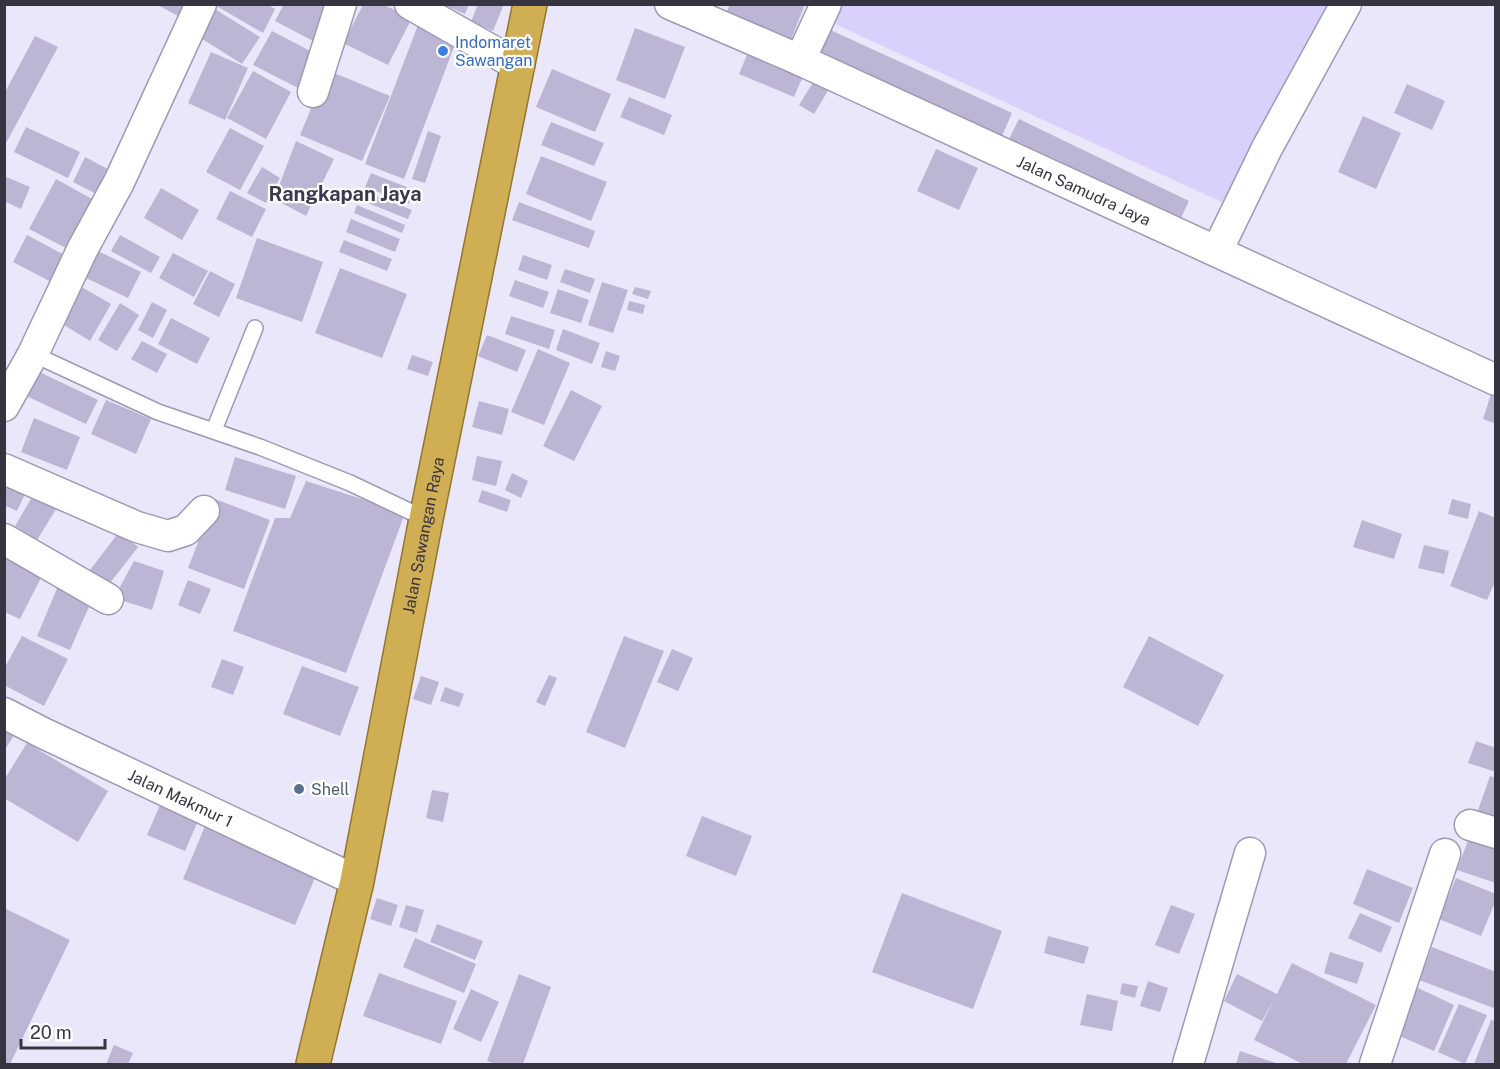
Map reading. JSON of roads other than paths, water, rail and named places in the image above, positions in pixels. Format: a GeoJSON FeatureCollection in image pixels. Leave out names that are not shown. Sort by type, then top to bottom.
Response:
{"type":"FeatureCollection","features":[{"type":"Feature","properties":{"kind":"highway","name":"Jalan Sawangan Raya"},"geometry":{"type":"LineString","coordinates":[[313,1065],[357,881],[426,519],[530,4]]}},
{"type":"Feature","properties":{"kind":"street"},"geometry":{"type":"LineString","coordinates":[[4,406],[33,354],[82,250],[119,182],[201,4]]}},
{"type":"Feature","properties":{"kind":"street"},"geometry":{"type":"LineString","coordinates":[[313,92],[341,4]]}},
{"type":"Feature","properties":{"kind":"street"},"geometry":{"type":"LineString","coordinates":[[410,4],[519,66]]}},
{"type":"Feature","properties":{"kind":"street","name":"Jalan Samudra Jaya"},"geometry":{"type":"LineString","coordinates":[[670,4],[800,60],[1496,380]]}},
{"type":"Feature","properties":{"kind":"street"},"geometry":{"type":"LineString","coordinates":[[800,60],[826,4]]}},
{"type":"Feature","properties":{"kind":"street"},"geometry":{"type":"LineString","coordinates":[[1216,251],[1267,148],[1346,4]]}},
{"type":"Feature","properties":{"kind":"street"},"geometry":{"type":"LineString","coordinates":[[4,469],[137,527],[168,536],[186,530],[204,511]]}},
{"type":"Feature","properties":{"kind":"street"},"geometry":{"type":"LineString","coordinates":[[4,539],[108,599]]}},
{"type":"Feature","properties":{"kind":"street","name":"Jalan Makmur 1"},"geometry":{"type":"LineString","coordinates":[[4,713],[43,734],[357,881]]}},
{"type":"Feature","properties":{"kind":"street"},"geometry":{"type":"LineString","coordinates":[[1188,1065],[1250,853]]}},
{"type":"Feature","properties":{"kind":"street"},"geometry":{"type":"LineString","coordinates":[[1376,1065],[1445,854]]}},
{"type":"Feature","properties":{"kind":"lane"},"geometry":{"type":"LineString","coordinates":[[214,430],[255,328]]}},
{"type":"Feature","properties":{"kind":"lane"},"geometry":{"type":"LineString","coordinates":[[33,354],[158,412],[214,430],[350,483],[426,519]]}},
{"type":"Feature","properties":{"kind":"place","name":"Indomaret Sawangan"},"geometry":{"type":"Point","coordinates":[443,51]}},
{"type":"Feature","properties":{"kind":"place","name":"Shell"},"geometry":{"type":"Point","coordinates":[299,789]}},
{"type":"Feature","properties":{"kind":"district","name":"Rangkapan Jaya"},"geometry":{"type":"Point","coordinates":[345,194]}}]}
